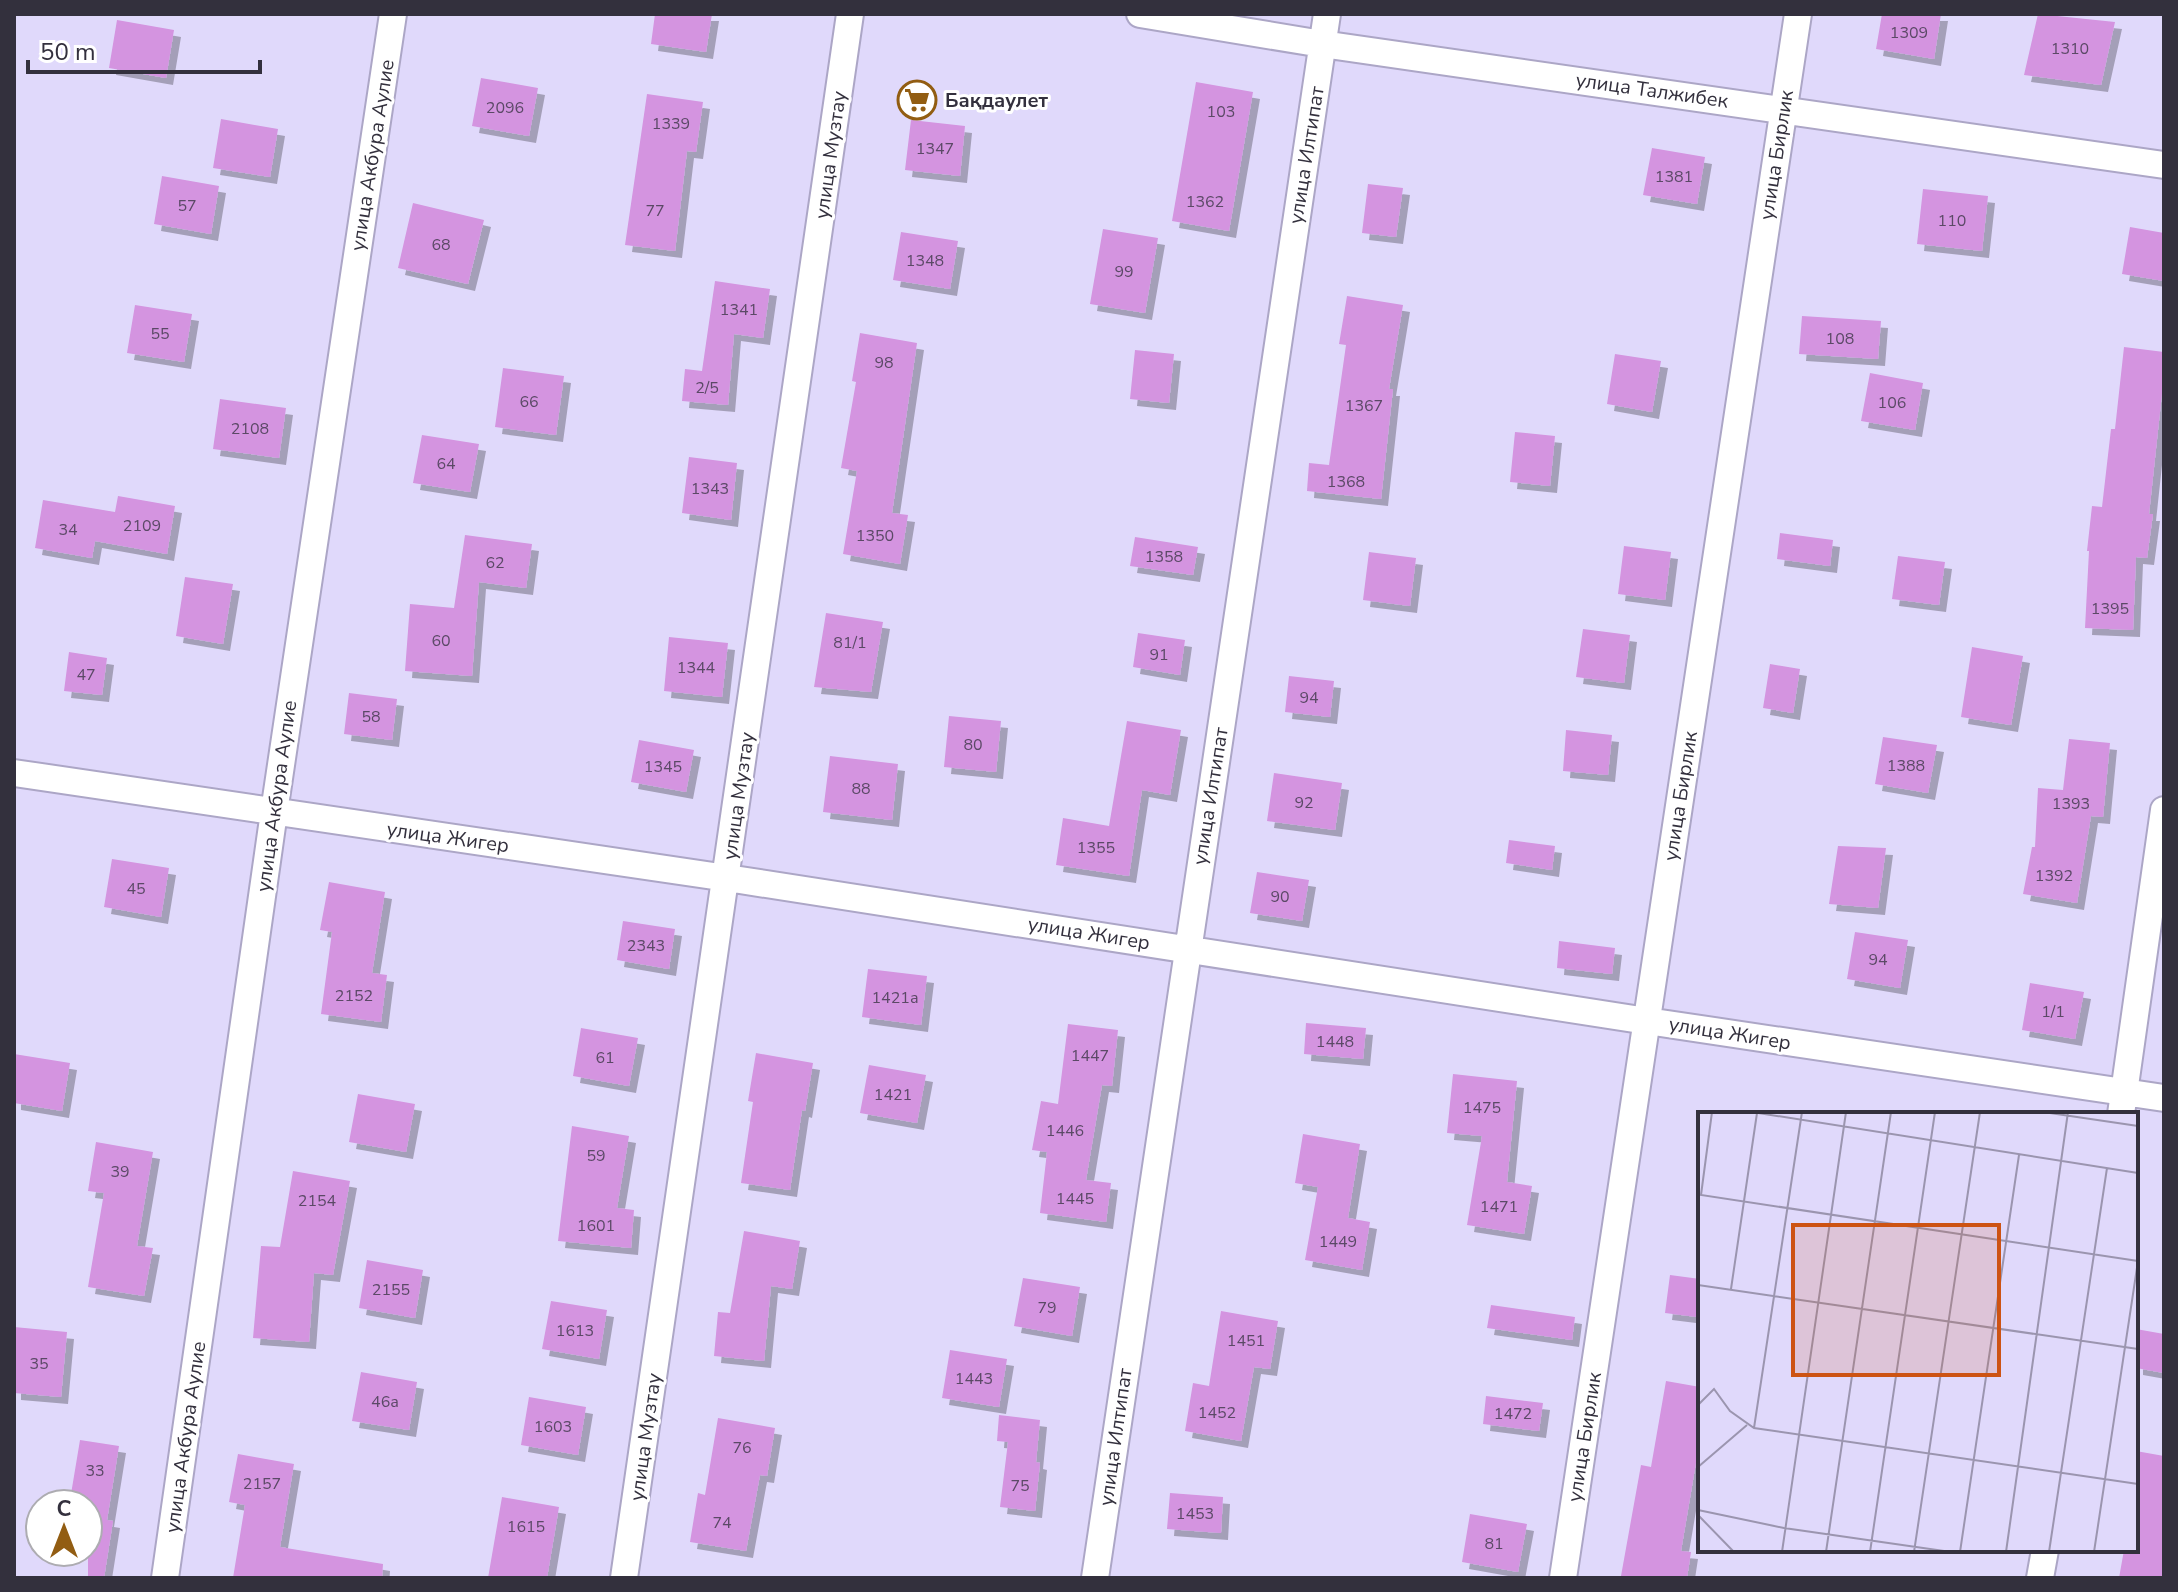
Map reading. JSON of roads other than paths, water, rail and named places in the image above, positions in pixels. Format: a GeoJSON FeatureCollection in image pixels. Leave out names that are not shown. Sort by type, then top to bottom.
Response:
{"type":"FeatureCollection","features":[{"type":"Feature","properties":{"kind":"street","name":"улица Акбура Аулие"},"geometry":{"type":"LineString","coordinates":[[165,1578],[274,812],[393,14]]}},
{"type":"Feature","properties":{"kind":"street","name":"улица Музтау"},"geometry":{"type":"LineString","coordinates":[[624,1578],[850,14]]}},
{"type":"Feature","properties":{"kind":"street","name":"улица Талжибек"},"geometry":{"type":"LineString","coordinates":[[1140,14],[1322,44],[2164,165]]}},
{"type":"Feature","properties":{"kind":"street","name":"улица Илтипат"},"geometry":{"type":"LineString","coordinates":[[1095,1578],[1327,14]]}},
{"type":"Feature","properties":{"kind":"street","name":"улица Бирлик"},"geometry":{"type":"LineString","coordinates":[[1563,1578],[1798,14]]}},
{"type":"Feature","properties":{"kind":"street","name":"улица Жигер"},"geometry":{"type":"LineString","coordinates":[[14,773],[1187,948],[1647,1021],[2123,1103],[2164,1098]]}},
{"type":"Feature","properties":{"kind":"street"},"geometry":{"type":"LineString","coordinates":[[2123,1103],[2164,810]]}},
{"type":"Feature","properties":{"kind":"street"},"geometry":{"type":"LineString","coordinates":[[2040,1578],[2045,1552]]}},
{"type":"Feature","properties":{"kind":"place","name":"Бақдаулет"},"geometry":{"type":"Point","coordinates":[917,100]}}]}
